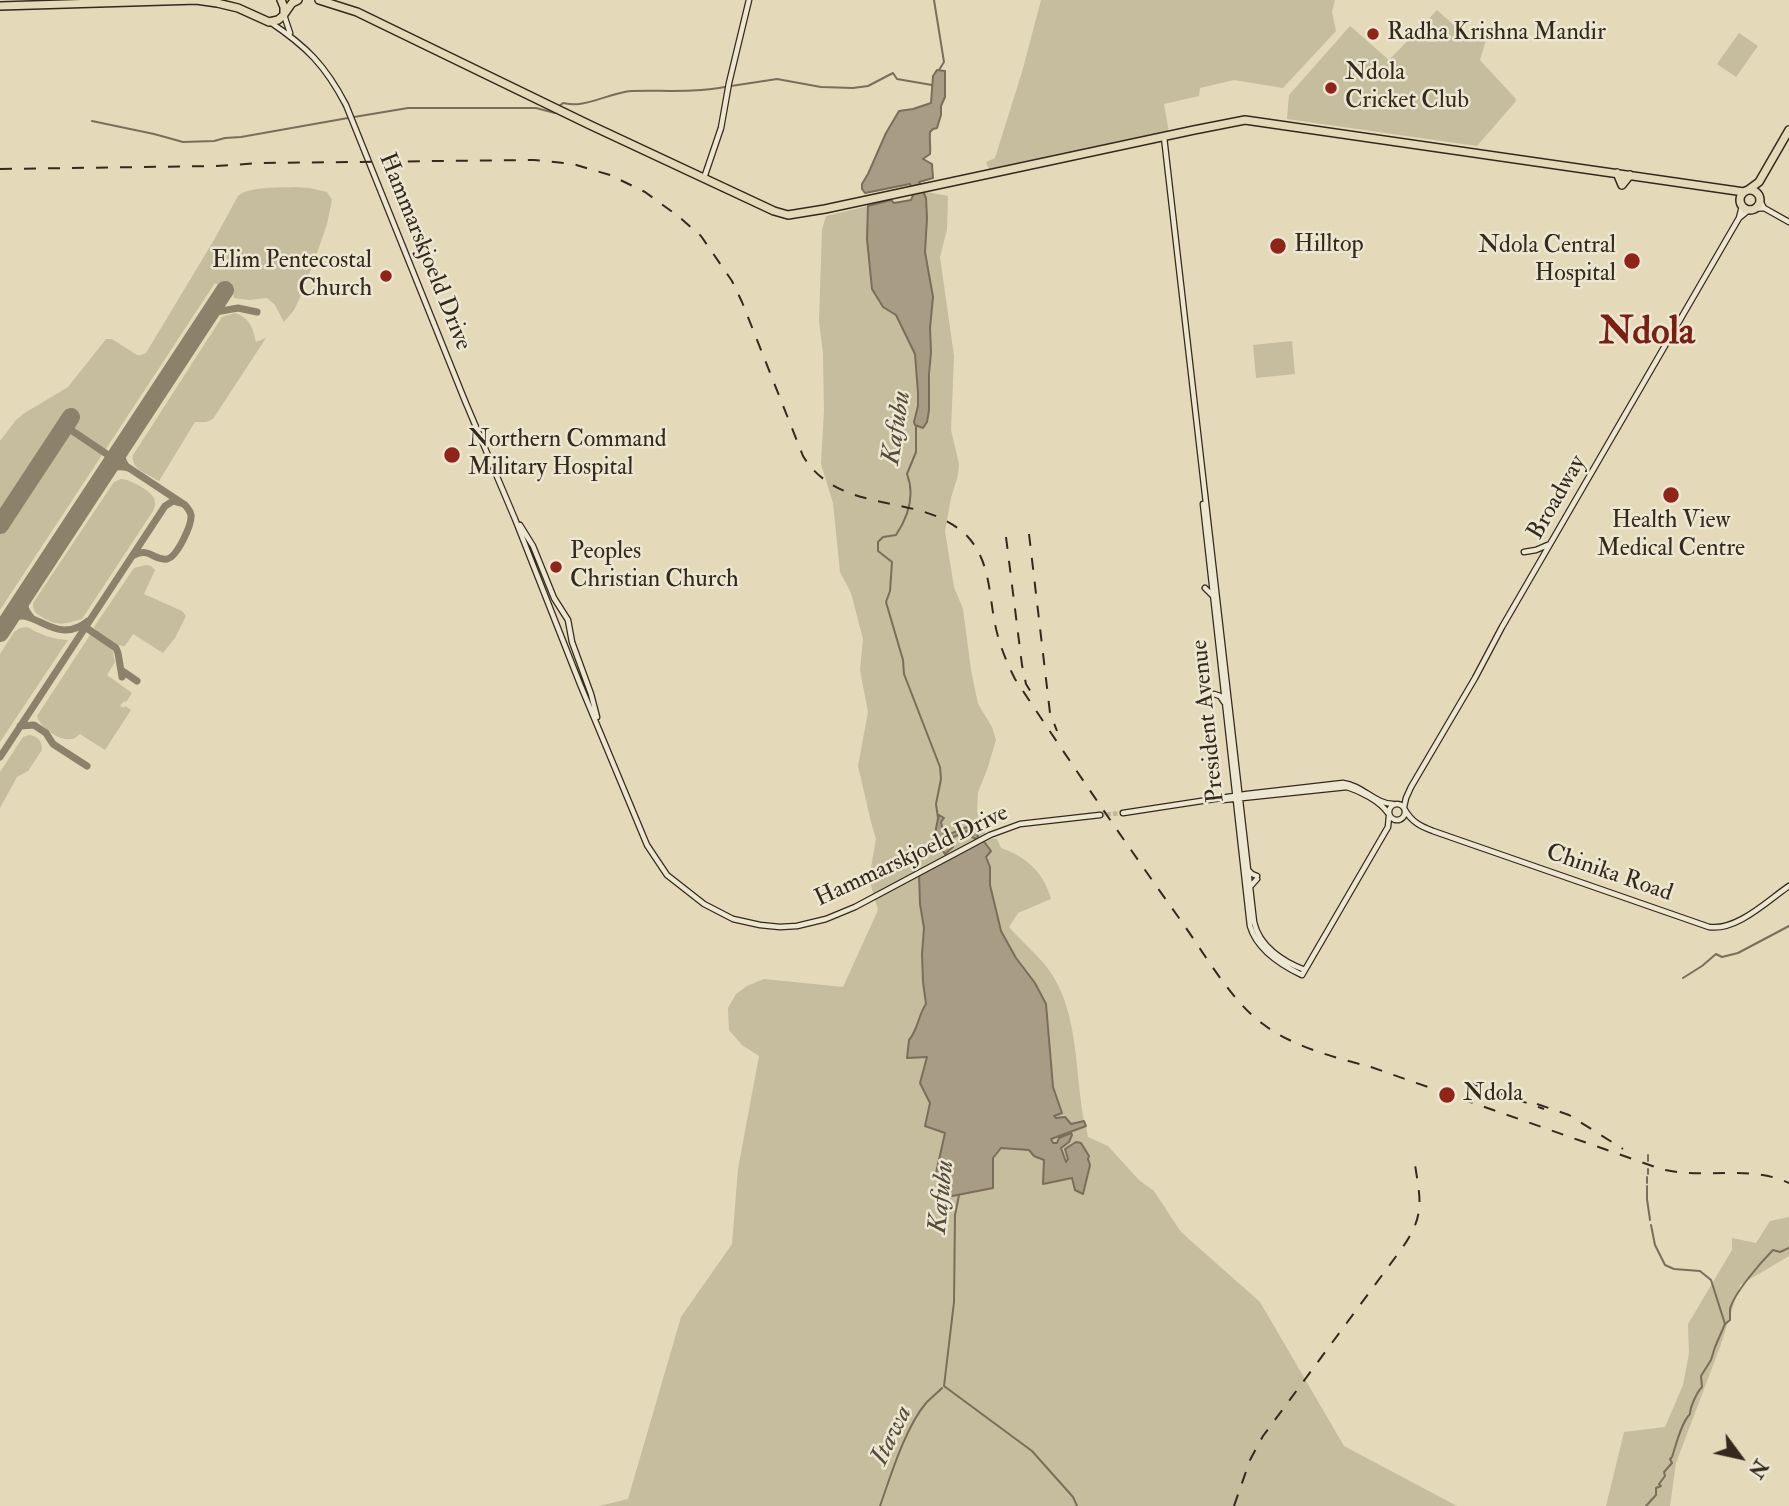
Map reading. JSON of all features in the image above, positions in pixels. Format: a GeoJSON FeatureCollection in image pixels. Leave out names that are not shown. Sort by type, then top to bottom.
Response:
{"type":"FeatureCollection","features":[{"type":"Feature","properties":{"kind":"highway"},"geometry":{"type":"LineString","coordinates":[[0,6],[197,0],[238,4],[269,22],[278,20],[292,3],[298,0]]}},
{"type":"Feature","properties":{"kind":"highway"},"geometry":{"type":"LineString","coordinates":[[281,0],[285,7],[284,14]]}},
{"type":"Feature","properties":{"kind":"highway"},"geometry":{"type":"LineString","coordinates":[[319,0],[357,12],[774,211],[788,215],[1249,120],[1727,191],[1754,191],[1759,197]]}},
{"type":"Feature","properties":{"kind":"highway"},"geometry":{"type":"LineString","coordinates":[[1746,206],[1741,197],[1759,182],[1789,130]]}},
{"type":"Feature","properties":{"kind":"highway"},"geometry":{"type":"LineString","coordinates":[[1727,191],[1746,206],[1758,205],[1759,182]]}},
{"type":"Feature","properties":{"kind":"main road"},"geometry":{"type":"LineString","coordinates":[[704,178],[721,128],[749,0]]}},
{"type":"Feature","properties":{"kind":"main road"},"geometry":{"type":"LineString","coordinates":[[284,14],[287,29],[295,39]]}},
{"type":"Feature","properties":{"kind":"main road","name":"Hammarskjoeld Drive"},"geometry":{"type":"LineString","coordinates":[[269,22],[295,39],[321,64],[346,105],[515,519],[554,598],[569,620],[572,642],[596,707],[598,725]]}},
{"type":"Feature","properties":{"kind":"main road","name":"President Avenue"},"geometry":{"type":"LineString","coordinates":[[1164,136],[1251,930],[1280,962],[1303,973],[1388,827]]}},
{"type":"Feature","properties":{"kind":"main road"},"geometry":{"type":"LineString","coordinates":[[1759,197],[1765,208]]}},
{"type":"Feature","properties":{"kind":"main road"},"geometry":{"type":"LineString","coordinates":[[1746,206],[1765,208],[1789,222]]}},
{"type":"Feature","properties":{"kind":"main road","name":"Broadway"},"geometry":{"type":"LineString","coordinates":[[1407,794],[1746,206]]}},
{"type":"Feature","properties":{"kind":"main road"},"geometry":{"type":"LineString","coordinates":[[1524,552],[1542,548],[1552,542]]}},
{"type":"Feature","properties":{"kind":"main road","name":"Hammarskjoeld Drive"},"geometry":{"type":"LineString","coordinates":[[532,554],[584,692],[647,845],[667,875],[713,910],[751,924],[780,927],[826,919],[855,907],[1004,830],[1020,824],[1100,815]]}},
{"type":"Feature","properties":{"kind":"main road"},"geometry":{"type":"LineString","coordinates":[[1212,578],[1222,585],[1214,595],[1204,587],[1212,578]]}},
{"type":"Feature","properties":{"kind":"main road"},"geometry":{"type":"LineString","coordinates":[[1224,683],[1233,690],[1226,701],[1215,692],[1224,683]]}},
{"type":"Feature","properties":{"kind":"main road"},"geometry":{"type":"LineString","coordinates":[[584,692],[590,689]]}},
{"type":"Feature","properties":{"kind":"main road"},"geometry":{"type":"LineString","coordinates":[[1123,813],[1236,797],[1247,796],[1347,787],[1382,806],[1398,820],[1410,820],[1404,808],[1384,803],[1347,783],[1247,796],[1237,807],[1225,799]]}},
{"type":"Feature","properties":{"kind":"main road"},"geometry":{"type":"LineString","coordinates":[[1225,799],[1235,787],[1247,796]]}},
{"type":"Feature","properties":{"kind":"main road"},"geometry":{"type":"LineString","coordinates":[[1388,827],[1389,808],[1407,794]]}},
{"type":"Feature","properties":{"kind":"main road"},"geometry":{"type":"LineString","coordinates":[[1388,827],[1404,817],[1407,794]]}},
{"type":"Feature","properties":{"kind":"main road","name":"President Avenue"},"geometry":{"type":"LineString","coordinates":[[1237,807],[1249,904]]}},
{"type":"Feature","properties":{"kind":"main road","name":"Chinika Road"},"geometry":{"type":"LineString","coordinates":[[1410,820],[1433,831],[1712,928],[1737,922],[1789,886]]}},
{"type":"Feature","properties":{"kind":"main road"},"geometry":{"type":"LineString","coordinates":[[1246,868],[1257,877],[1249,888]]}},
{"type":"Feature","properties":{"kind":"shaded area"},"geometry":{"type":"Polygon","coordinates":[[[1041,0],[1335,0],[1332,12],[1336,31],[1283,88],[1234,80],[1200,88],[1199,96],[1164,104],[1169,133],[989,169],[986,162],[995,158],[1041,0]]]}},
{"type":"Feature","properties":{"kind":"shaded area"},"geometry":{"type":"Polygon","coordinates":[[[1437,10],[1466,36],[1486,40],[1480,60],[1516,101],[1477,146],[1287,119],[1289,95],[1350,26],[1389,60],[1437,10]]]}},
{"type":"Feature","properties":{"kind":"shaded area"},"geometry":{"type":"Polygon","coordinates":[[[1739,33],[1758,46],[1736,77],[1717,64],[1739,33]]]}},
{"type":"Feature","properties":{"kind":"shaded area"},"geometry":{"type":"Polygon","coordinates":[[[937,70],[945,71],[945,97],[937,128],[930,132],[930,154],[923,159],[932,164],[933,178],[919,182],[926,198],[925,252],[933,297],[929,410],[923,428],[914,422],[918,406],[915,354],[896,315],[883,307],[872,289],[867,239],[868,206],[891,200],[894,203],[911,200],[914,193],[910,184],[865,193],[862,184],[899,111],[931,103],[933,76],[937,70]]]}},
{"type":"Feature","properties":{"kind":"shaded area"},"geometry":{"type":"Polygon","coordinates":[[[294,187],[327,192],[332,200],[327,224],[294,310],[284,322],[275,305],[267,298],[234,298],[233,294],[215,283],[0,610],[0,441],[23,414],[68,387],[106,339],[112,339],[137,355],[146,353],[238,196],[257,189],[294,187]]]}},
{"type":"Feature","properties":{"kind":"shaded area"},"geometry":{"type":"Polygon","coordinates":[[[922,191],[948,196],[947,229],[940,257],[954,356],[951,430],[959,464],[945,531],[954,587],[963,609],[978,704],[992,727],[996,740],[978,792],[977,811],[980,824],[988,838],[997,839],[1001,848],[1019,856],[1033,867],[1048,890],[1051,899],[1018,913],[1009,927],[1053,976],[1068,1010],[1084,1121],[1071,1124],[1054,1116],[1062,1113],[1053,1087],[1046,1004],[1001,931],[990,885],[990,867],[919,873],[926,1004],[912,1037],[908,1058],[927,1057],[920,1083],[930,1103],[925,1126],[945,1133],[992,1188],[993,1158],[1001,1148],[1029,1150],[1034,1156],[1044,1160],[1043,1184],[1087,1159],[1089,1155],[1081,1143],[1066,1162],[1059,1138],[1058,1142],[1053,1143],[1051,1138],[1086,1126],[1088,1137],[1108,1146],[1139,1180],[1154,1191],[1181,1232],[1260,1302],[1344,1446],[1457,1506],[599,1506],[628,1499],[681,1317],[732,1244],[738,1169],[759,1056],[742,1045],[729,1030],[728,1008],[736,994],[764,979],[843,987],[878,910],[869,879],[876,839],[858,766],[868,712],[860,670],[863,639],[851,593],[840,572],[833,503],[821,464],[824,410],[823,354],[819,321],[822,230],[826,216],[868,206],[867,239],[872,289],[879,303],[896,315],[915,354],[918,406],[914,422],[930,388],[933,297],[925,252],[927,218],[922,191]]]}},
{"type":"Feature","properties":{"kind":"shaded area"},"geometry":{"type":"Polygon","coordinates":[[[235,313],[250,324],[256,342],[266,338],[213,419],[195,422],[159,481],[137,468],[133,455],[222,317],[235,313]]]}},
{"type":"Feature","properties":{"kind":"shaded area"},"geometry":{"type":"Polygon","coordinates":[[[1292,341],[1295,374],[1256,378],[1253,345],[1292,341]]]}},
{"type":"Feature","properties":{"kind":"shaded area"},"geometry":{"type":"Polygon","coordinates":[[[121,479],[152,495],[155,503],[153,511],[82,619],[62,624],[48,620],[36,613],[33,603],[114,482],[121,479]]]}},
{"type":"Feature","properties":{"kind":"shaded area"},"geometry":{"type":"Polygon","coordinates":[[[146,565],[155,570],[144,594],[182,611],[186,616],[175,638],[163,653],[133,634],[125,646],[112,643],[94,627],[134,568],[146,565]]]}},
{"type":"Feature","properties":{"kind":"shaded area"},"geometry":{"type":"Polygon","coordinates":[[[27,627],[47,636],[68,640],[0,742],[0,654],[14,632],[27,627]]]}},
{"type":"Feature","properties":{"kind":"shaded area"},"geometry":{"type":"Polygon","coordinates":[[[90,635],[112,648],[115,662],[107,675],[132,693],[120,706],[131,710],[105,750],[80,734],[72,739],[56,736],[42,725],[37,716],[90,635]]]}},
{"type":"Feature","properties":{"kind":"shaded area"},"geometry":{"type":"Polygon","coordinates":[[[29,735],[39,740],[42,750],[28,771],[17,777],[0,808],[0,772],[23,737],[29,735]]]}},
{"type":"Feature","properties":{"kind":"shaded area"},"geometry":{"type":"Polygon","coordinates":[[[939,815],[944,818],[941,822],[944,835],[971,826],[978,838],[968,835],[967,831],[951,838],[953,847],[945,854],[936,835],[939,815]]]}},
{"type":"Feature","properties":{"kind":"shaded area"},"geometry":{"type":"Polygon","coordinates":[[[982,839],[991,851],[986,857],[1001,931],[1046,1004],[1053,1087],[1062,1113],[1054,1116],[1065,1117],[1071,1124],[1084,1121],[1086,1126],[1051,1139],[1053,1143],[1057,1143],[1059,1138],[1071,1133],[1069,1142],[1061,1148],[1066,1162],[1068,1159],[1065,1149],[1076,1142],[1081,1143],[1089,1156],[1090,1165],[1083,1194],[1075,1190],[1072,1178],[1043,1184],[1044,1160],[1034,1156],[1029,1150],[1001,1148],[993,1158],[993,1188],[952,1196],[936,1173],[945,1133],[925,1126],[930,1103],[920,1083],[927,1057],[907,1058],[909,1040],[926,1004],[919,873],[982,839]]]}},
{"type":"Feature","properties":{"kind":"shaded area"},"geometry":{"type":"Polygon","coordinates":[[[1789,1217],[1789,1256],[1740,1285],[1720,1347],[1676,1463],[1670,1506],[1606,1506],[1624,1432],[1665,1427],[1683,1385],[1689,1353],[1688,1324],[1732,1250],[1732,1238],[1756,1243],[1770,1221],[1789,1217]]]}},
{"type":"Feature","properties":{"kind":"waterway","name":"Kafubu"},"geometry":{"type":"LineString","coordinates":[[934,0],[944,62],[939,70]]}},
{"type":"Feature","properties":{"kind":"waterway"},"geometry":{"type":"LineString","coordinates":[[731,86],[777,79],[821,87],[853,88],[868,86],[893,73],[897,79],[932,85]]}},
{"type":"Feature","properties":{"kind":"waterway"},"geometry":{"type":"LineString","coordinates":[[558,107],[563,103],[586,103],[625,92],[690,91],[725,87]]}},
{"type":"Feature","properties":{"kind":"waterway"},"geometry":{"type":"LineString","coordinates":[[354,117],[408,108],[536,108],[555,113]]}},
{"type":"Feature","properties":{"kind":"waterway"},"geometry":{"type":"LineString","coordinates":[[92,121],[183,142],[214,141],[348,118]]}},
{"type":"Feature","properties":{"kind":"waterway","name":"Kafubu"},"geometry":{"type":"LineString","coordinates":[[916,427],[916,452],[907,474],[910,490],[907,513],[896,535],[883,537],[878,542],[878,551],[892,562],[890,591],[886,602],[903,660],[904,674],[940,767],[941,779],[936,804],[938,818]]}},
{"type":"Feature","properties":{"kind":"waterway"},"geometry":{"type":"LineString","coordinates":[[1683,978],[1716,954],[1722,957],[1738,953],[1789,926]]}},
{"type":"Feature","properties":{"kind":"waterway"},"geometry":{"type":"LineString","coordinates":[[1648,1155],[1648,1161]]}},
{"type":"Feature","properties":{"kind":"waterway"},"geometry":{"type":"LineString","coordinates":[[1648,1169],[1648,1174]]}},
{"type":"Feature","properties":{"kind":"waterway"},"geometry":{"type":"LineString","coordinates":[[1647,1177],[1647,1183]]}},
{"type":"Feature","properties":{"kind":"waterway"},"geometry":{"type":"LineString","coordinates":[[1647,1186],[1650,1220]]}},
{"type":"Feature","properties":{"kind":"waterway","name":"Kafubu"},"geometry":{"type":"LineString","coordinates":[[959,1195],[955,1215],[954,1302],[944,1386],[1032,1451],[1073,1497],[1077,1506]]}},
{"type":"Feature","properties":{"kind":"waterway"},"geometry":{"type":"LineString","coordinates":[[1646,1506],[1656,1495],[1656,1488],[1661,1486],[1659,1484],[1665,1476],[1664,1472],[1672,1463],[1670,1459],[1681,1428],[1702,1387],[1701,1376],[1711,1360],[1725,1324],[1711,1280],[1700,1271],[1674,1269],[1665,1265],[1655,1245],[1651,1225]]}},
{"type":"Feature","properties":{"kind":"waterway"},"geometry":{"type":"LineString","coordinates":[[1725,1324],[1730,1320],[1733,1302],[1755,1270],[1773,1250],[1780,1252],[1789,1248]]}},
{"type":"Feature","properties":{"kind":"waterway","name":"Itawa"},"geometry":{"type":"LineString","coordinates":[[880,1506],[899,1452],[918,1413],[942,1388]]}},
{"type":"Feature","properties":{"kind":"taxiway"},"geometry":{"type":"LineString","coordinates":[[210,313],[238,308],[257,312]]}},
{"type":"Feature","properties":{"kind":"taxiway"},"geometry":{"type":"LineString","coordinates":[[65,426],[114,459]]}},
{"type":"Feature","properties":{"kind":"taxiway"},"geometry":{"type":"LineString","coordinates":[[127,440],[122,453],[126,466],[185,505],[191,515],[183,540],[171,557],[162,559],[148,553],[134,555]]}},
{"type":"Feature","properties":{"kind":"taxiway"},"geometry":{"type":"LineString","coordinates":[[101,479],[112,468],[128,468]]}},
{"type":"Feature","properties":{"kind":"taxiway"},"geometry":{"type":"LineString","coordinates":[[0,757],[165,506],[173,501],[180,503]]}},
{"type":"Feature","properties":{"kind":"taxiway"},"geometry":{"type":"LineString","coordinates":[[29,588],[24,603],[31,617]]}},
{"type":"Feature","properties":{"kind":"taxiway"},"geometry":{"type":"LineString","coordinates":[[6,624],[15,617],[24,616],[63,630],[75,628],[88,621]]}},
{"type":"Feature","properties":{"kind":"taxiway"},"geometry":{"type":"LineString","coordinates":[[85,627],[116,648],[122,677]]}},
{"type":"Feature","properties":{"kind":"taxiway"},"geometry":{"type":"LineString","coordinates":[[121,670],[137,681]]}},
{"type":"Feature","properties":{"kind":"taxiway"},"geometry":{"type":"LineString","coordinates":[[20,726],[34,725],[46,733],[53,744],[87,766]]}},
{"type":"Feature","properties":{"kind":"runway"},"geometry":{"type":"LineString","coordinates":[[0,633],[225,290]]}},
{"type":"Feature","properties":{"kind":"runway"},"geometry":{"type":"LineString","coordinates":[[0,525],[71,417]]}},
{"type":"Feature","properties":{"kind":"tunnel"},"geometry":{"type":"LineString","coordinates":[[1100,815],[1123,813]]}},
{"type":"Feature","properties":{"kind":"railway"},"geometry":{"type":"LineString","coordinates":[[0,169],[534,160],[573,164],[610,175],[645,192],[701,236],[732,281],[803,456],[819,475],[838,488],[860,496],[928,513],[949,523],[968,537],[975,546],[985,567],[995,624],[1015,679],[1210,964],[1252,1015],[1274,1032],[1314,1050],[1371,1067],[1661,1169],[1693,1173],[1758,1174],[1789,1183]]}},
{"type":"Feature","properties":{"kind":"railway"},"geometry":{"type":"LineString","coordinates":[[1029,534],[1050,713],[1057,731]]}},
{"type":"Feature","properties":{"kind":"railway"},"geometry":{"type":"LineString","coordinates":[[1006,537],[1022,665],[1026,684],[1031,692]]}},
{"type":"Feature","properties":{"kind":"railway"},"geometry":{"type":"LineString","coordinates":[[1470,1083],[1544,1109]]}},
{"type":"Feature","properties":{"kind":"railway"},"geometry":{"type":"LineString","coordinates":[[1537,1104],[1569,1115],[1623,1149]]}},
{"type":"Feature","properties":{"kind":"railway"},"geometry":{"type":"LineString","coordinates":[[1234,1506],[1250,1460],[1263,1436],[1409,1238],[1419,1206],[1414,1158]]}},
{"type":"Feature","properties":{"kind":"place","name":"Radha Krishna Mandir"},"geometry":{"type":"Point","coordinates":[1373,34]}},
{"type":"Feature","properties":{"kind":"place","name":"Ndola Cricket Club"},"geometry":{"type":"Point","coordinates":[1331,88]}},
{"type":"Feature","properties":{"kind":"place","name":"Hilltop"},"geometry":{"type":"Point","coordinates":[1278,246]}},
{"type":"Feature","properties":{"kind":"place","name":"Ndola Central Hospital"},"geometry":{"type":"Point","coordinates":[1632,261]}},
{"type":"Feature","properties":{"kind":"place","name":"Elim Pentecostal Church"},"geometry":{"type":"Point","coordinates":[386,276]}},
{"type":"Feature","properties":{"kind":"place","name":"Northern Command Military Hospital"},"geometry":{"type":"Point","coordinates":[452,455]}},
{"type":"Feature","properties":{"kind":"place","name":"Health View Medical Centre"},"geometry":{"type":"Point","coordinates":[1671,495]}},
{"type":"Feature","properties":{"kind":"place","name":"Peoples Christian Church"},"geometry":{"type":"Point","coordinates":[556,567]}},
{"type":"Feature","properties":{"kind":"place","name":"Ndola"},"geometry":{"type":"Point","coordinates":[1447,1095]}},
{"type":"Feature","properties":{"kind":"district","name":"Ndola"},"geometry":{"type":"Point","coordinates":[1647,335]}}]}
